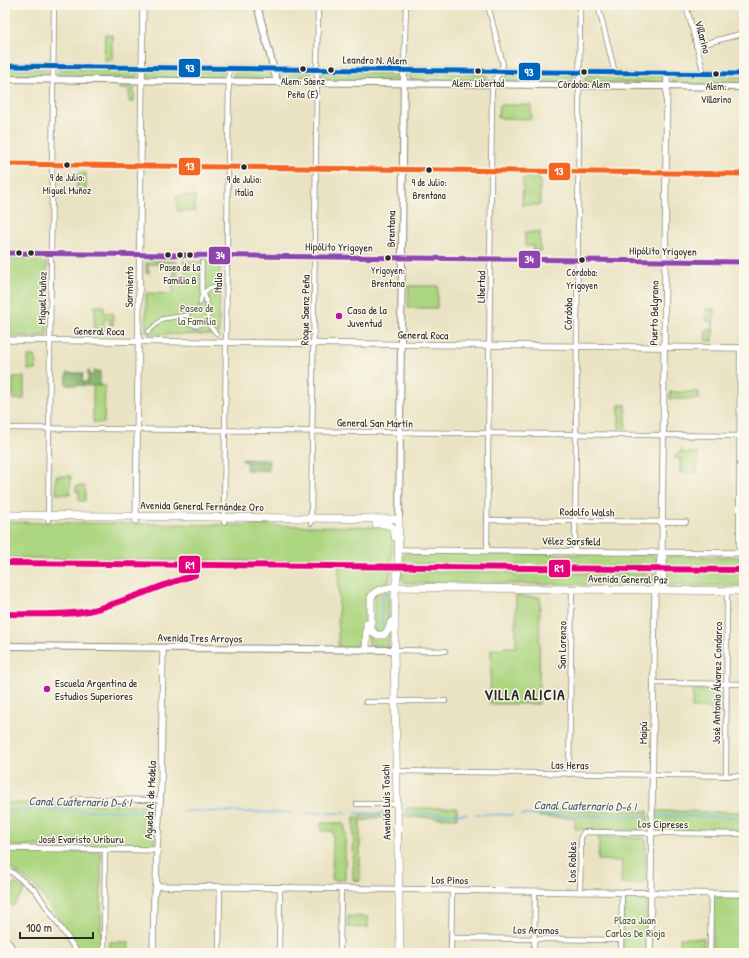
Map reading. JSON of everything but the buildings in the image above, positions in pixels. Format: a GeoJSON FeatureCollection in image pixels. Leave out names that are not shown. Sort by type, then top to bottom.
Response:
{"type":"FeatureCollection","features":[{"type":"Feature","properties":{"kind":"main road"},"geometry":{"type":"LineString","coordinates":[[258,5],[277,82]]}},
{"type":"Feature","properties":{"kind":"main road","name":"Leandro N. Alem"},"geometry":{"type":"LineString","coordinates":[[5,66],[744,74]]}},
{"type":"Feature","properties":{"kind":"main road","name":"Brentana"},"geometry":{"type":"LineString","coordinates":[[398,550],[404,70]]}},
{"type":"Feature","properties":{"kind":"main road","name":"Leandro N. Alem"},"geometry":{"type":"LineString","coordinates":[[5,79],[744,87]]}},
{"type":"Feature","properties":{"kind":"main road","name":"Avenida General Fernández Oro"},"geometry":{"type":"LineString","coordinates":[[5,515],[48,518]]}},
{"type":"Feature","properties":{"kind":"main road","name":"Avenida General Fernández Oro"},"geometry":{"type":"LineString","coordinates":[[5,520],[48,518],[311,521],[399,520]]}},
{"type":"Feature","properties":{"kind":"main road"},"geometry":{"type":"LineString","coordinates":[[339,524],[351,521],[399,520]]}},
{"type":"Feature","properties":{"kind":"main road","name":"Avenida General Fernández Oro"},"geometry":{"type":"LineString","coordinates":[[311,521],[339,524],[386,524],[393,527]]}},
{"type":"Feature","properties":{"kind":"main road","name":"Avenida Luis Toschi"},"geometry":{"type":"LineString","coordinates":[[393,527],[395,536],[394,650],[400,953]]}},
{"type":"Feature","properties":{"kind":"main road","name":"Avenida Luis Toschi"},"geometry":{"type":"LineString","coordinates":[[394,650],[392,643],[392,622],[394,587],[398,569],[398,550]]}},
{"type":"Feature","properties":{"kind":"main road"},"geometry":{"type":"LineString","coordinates":[[366,650],[368,595],[378,586],[387,585],[394,587]]}},
{"type":"Feature","properties":{"kind":"main road"},"geometry":{"type":"LineString","coordinates":[[392,622],[388,631],[384,635],[376,635],[371,630],[372,595],[378,590],[394,587]]}},
{"type":"Feature","properties":{"kind":"main road","name":"Avenida General Paz"},"geometry":{"type":"LineString","coordinates":[[394,587],[744,591]]}},
{"type":"Feature","properties":{"kind":"main road","name":"Avenida Tres Arroyos"},"geometry":{"type":"LineString","coordinates":[[5,646],[394,650]]}},
{"type":"Feature","properties":{"kind":"street","name":"Miguel Muñoz"},"geometry":{"type":"LineString","coordinates":[[48,518],[54,5]]}},
{"type":"Feature","properties":{"kind":"street","name":"Sarmiento"},"geometry":{"type":"LineString","coordinates":[[136,519],[143,5]]}},
{"type":"Feature","properties":{"kind":"street","name":"Roque Saenz Peña"},"geometry":{"type":"LineString","coordinates":[[311,521],[318,5]]}},
{"type":"Feature","properties":{"kind":"street","name":"Brentana"},"geometry":{"type":"LineString","coordinates":[[404,70],[406,5]]}},
{"type":"Feature","properties":{"kind":"street","name":"Libertad"},"geometry":{"type":"LineString","coordinates":[[487,550],[492,90],[493,84],[503,67],[488,5]]}},
{"type":"Feature","properties":{"kind":"street","name":"Córdoba"},"geometry":{"type":"LineString","coordinates":[[575,551],[580,5]]}},
{"type":"Feature","properties":{"kind":"street"},"geometry":{"type":"LineString","coordinates":[[598,5],[615,73]]}},
{"type":"Feature","properties":{"kind":"street","name":"Villarino"},"geometry":{"type":"LineString","coordinates":[[686,5],[704,74]]}},
{"type":"Feature","properties":{"kind":"street"},"geometry":{"type":"LineString","coordinates":[[696,46],[744,33]]}},
{"type":"Feature","properties":{"kind":"street","name":"Italia"},"geometry":{"type":"LineString","coordinates":[[224,520],[229,68]]}},
{"type":"Feature","properties":{"kind":"street","name":"Puerto Belgrano"},"geometry":{"type":"LineString","coordinates":[[662,552],[667,73]]}},
{"type":"Feature","properties":{"kind":"street"},"geometry":{"type":"LineString","coordinates":[[5,164],[744,174]]}},
{"type":"Feature","properties":{"kind":"street","name":"Hipólito Yrigoyen"},"geometry":{"type":"LineString","coordinates":[[5,253],[744,262]]}},
{"type":"Feature","properties":{"kind":"street"},"geometry":{"type":"LineString","coordinates":[[202,262],[203,293],[209,313],[206,322]]}},
{"type":"Feature","properties":{"kind":"street"},"geometry":{"type":"LineString","coordinates":[[200,303],[203,293],[210,287],[219,286]]}},
{"type":"Feature","properties":{"kind":"street"},"geometry":{"type":"LineString","coordinates":[[148,332],[162,319],[188,315]]}},
{"type":"Feature","properties":{"kind":"street"},"geometry":{"type":"LineString","coordinates":[[178,317],[192,325],[206,322]]}},
{"type":"Feature","properties":{"kind":"street"},"geometry":{"type":"LineString","coordinates":[[206,322],[217,334]]}},
{"type":"Feature","properties":{"kind":"street","name":"General Roca"},"geometry":{"type":"LineString","coordinates":[[5,340],[742,348]]}},
{"type":"Feature","properties":{"kind":"street"},"geometry":{"type":"LineString","coordinates":[[741,553],[742,348]]}},
{"type":"Feature","properties":{"kind":"street","name":"General San Martín"},"geometry":{"type":"LineString","coordinates":[[5,428],[742,436]]}},
{"type":"Feature","properties":{"kind":"street","name":"Rodolfo Walsh"},"geometry":{"type":"LineString","coordinates":[[487,520],[686,522]]}},
{"type":"Feature","properties":{"kind":"street","name":"Vélez Sarsfield"},"geometry":{"type":"LineString","coordinates":[[398,550],[741,553]]}},
{"type":"Feature","properties":{"kind":"street","name":"Maipú"},"geometry":{"type":"LineString","coordinates":[[650,953],[654,683],[659,590],[658,580],[662,552]]}},
{"type":"Feature","properties":{"kind":"street","name":"San Lorenzo"},"geometry":{"type":"LineString","coordinates":[[569,774],[572,589]]}},
{"type":"Feature","properties":{"kind":"street","name":"José Antonio Álvarez Condarco"},"geometry":{"type":"LineString","coordinates":[[726,776],[727,591]]}},
{"type":"Feature","properties":{"kind":"street","name":"Agueda A. de Medela"},"geometry":{"type":"LineString","coordinates":[[153,953],[154,896],[156,886],[161,800],[162,648]]}},
{"type":"Feature","properties":{"kind":"street"},"geometry":{"type":"LineString","coordinates":[[394,650],[445,651]]}},
{"type":"Feature","properties":{"kind":"street"},"geometry":{"type":"LineString","coordinates":[[654,683],[744,684]]}},
{"type":"Feature","properties":{"kind":"street"},"geometry":{"type":"LineString","coordinates":[[366,702],[446,701]]}},
{"type":"Feature","properties":{"kind":"street","name":"Las Heras"},"geometry":{"type":"LineString","coordinates":[[396,772],[744,776]]}},
{"type":"Feature","properties":{"kind":"street"},"geometry":{"type":"LineString","coordinates":[[75,799],[161,800]]}},
{"type":"Feature","properties":{"kind":"street"},"geometry":{"type":"LineString","coordinates":[[357,804],[397,804]]}},
{"type":"Feature","properties":{"kind":"street","name":"Los Cipreses"},"geometry":{"type":"LineString","coordinates":[[582,833],[587,831],[744,834]]}},
{"type":"Feature","properties":{"kind":"street","name":"Los Robles"},"geometry":{"type":"LineString","coordinates":[[580,892],[582,833]]}},
{"type":"Feature","properties":{"kind":"street","name":"José Evaristo Uriburu"},"geometry":{"type":"LineString","coordinates":[[5,848],[157,850]]}},
{"type":"Feature","properties":{"kind":"street"},"geometry":{"type":"LineString","coordinates":[[104,953],[105,849]]}},
{"type":"Feature","properties":{"kind":"street"},"geometry":{"type":"LineString","coordinates":[[5,867],[35,890],[78,953]]}},
{"type":"Feature","properties":{"kind":"street","name":"Los Pinos"},"geometry":{"type":"LineString","coordinates":[[156,886],[744,894]]}},
{"type":"Feature","properties":{"kind":"street"},"geometry":{"type":"LineString","coordinates":[[219,953],[220,887]]}},
{"type":"Feature","properties":{"kind":"street"},"geometry":{"type":"LineString","coordinates":[[279,953],[280,888]]}},
{"type":"Feature","properties":{"kind":"street"},"geometry":{"type":"LineString","coordinates":[[340,953],[341,888]]}},
{"type":"Feature","properties":{"kind":"street"},"geometry":{"type":"LineString","coordinates":[[451,953],[452,890]]}},
{"type":"Feature","properties":{"kind":"street"},"geometry":{"type":"LineString","coordinates":[[534,953],[535,891]]}},
{"type":"Feature","properties":{"kind":"street"},"geometry":{"type":"LineString","coordinates":[[621,953],[622,892]]}},
{"type":"Feature","properties":{"kind":"street"},"geometry":{"type":"LineString","coordinates":[[710,953],[711,893]]}},
{"type":"Feature","properties":{"kind":"street"},"geometry":{"type":"LineString","coordinates":[[5,937],[16,953]]}},
{"type":"Feature","properties":{"kind":"street","name":"Los Aromos"},"geometry":{"type":"LineString","coordinates":[[452,938],[621,940]]}},
{"type":"Feature","properties":{"kind":"green space"},"geometry":{"type":"Polygon","coordinates":[[[105,34],[112,35],[112,60],[104,60],[105,34]]]}},
{"type":"Feature","properties":{"kind":"green space"},"geometry":{"type":"Polygon","coordinates":[[[5,68],[46,69],[49,73],[45,77],[5,76],[5,68]]]}},
{"type":"Feature","properties":{"kind":"green space"},"geometry":{"type":"Polygon","coordinates":[[[60,69],[135,70],[138,74],[135,78],[60,77],[57,74],[60,69]]]}},
{"type":"Feature","properties":{"kind":"green space"},"geometry":{"type":"Polygon","coordinates":[[[149,70],[222,71],[225,75],[222,78],[148,78],[146,73],[149,70]]]}},
{"type":"Feature","properties":{"kind":"green space"},"geometry":{"type":"Polygon","coordinates":[[[238,71],[268,72],[271,76],[267,79],[234,78],[233,74],[238,71]]]}},
{"type":"Feature","properties":{"kind":"green space"},"geometry":{"type":"Polygon","coordinates":[[[283,72],[308,72],[311,73],[312,76],[309,80],[281,79],[279,75],[283,72]]]}},
{"type":"Feature","properties":{"kind":"green space"},"geometry":{"type":"Polygon","coordinates":[[[323,72],[397,73],[400,77],[397,80],[324,80],[321,77],[323,72]]]}},
{"type":"Feature","properties":{"kind":"green space"},"geometry":{"type":"Polygon","coordinates":[[[411,73],[485,74],[488,77],[484,81],[411,80],[409,76],[411,73]]]}},
{"type":"Feature","properties":{"kind":"green space"},"geometry":{"type":"Polygon","coordinates":[[[508,74],[573,75],[575,79],[572,83],[508,82],[505,77],[508,74]]]}},
{"type":"Feature","properties":{"kind":"green space"},"geometry":{"type":"Polygon","coordinates":[[[587,75],[659,75],[663,79],[660,83],[588,83],[584,79],[587,75]]]}},
{"type":"Feature","properties":{"kind":"green space"},"geometry":{"type":"Polygon","coordinates":[[[674,76],[744,77],[744,84],[673,83],[671,79],[674,76]]]}},
{"type":"Feature","properties":{"kind":"green space"},"geometry":{"type":"Polygon","coordinates":[[[119,86],[133,86],[134,102],[129,102],[129,89],[119,89],[119,86]]]}},
{"type":"Feature","properties":{"kind":"green space"},"geometry":{"type":"Polygon","coordinates":[[[499,105],[531,105],[531,119],[498,118],[499,105]]]}},
{"type":"Feature","properties":{"kind":"green space"},"geometry":{"type":"Polygon","coordinates":[[[77,173],[86,173],[86,191],[77,191],[77,173]]]}},
{"type":"Feature","properties":{"kind":"green space"},"geometry":{"type":"Polygon","coordinates":[[[523,178],[540,178],[540,205],[522,205],[523,178]]]}},
{"type":"Feature","properties":{"kind":"green space"},"geometry":{"type":"Polygon","coordinates":[[[177,196],[195,196],[195,211],[177,211],[177,196]]]}},
{"type":"Feature","properties":{"kind":"green space"},"geometry":{"type":"Polygon","coordinates":[[[525,232],[540,232],[540,252],[533,251],[533,246],[525,246],[525,232]]]}},
{"type":"Feature","properties":{"kind":"green space"},"geometry":{"type":"Polygon","coordinates":[[[5,258],[47,259],[46,336],[5,336],[5,258]]]}},
{"type":"Feature","properties":{"kind":"green space"},"geometry":{"type":"Polygon","coordinates":[[[148,260],[177,261],[177,272],[173,272],[173,263],[158,262],[158,264],[148,264],[149,273],[146,273],[146,262],[148,260]]]}},
{"type":"Feature","properties":{"kind":"green space","name":"Paseo de la Familia"},"geometry":{"type":"Polygon","coordinates":[[[183,261],[218,262],[220,265],[219,333],[216,335],[149,334],[146,331],[146,293],[173,294],[173,274],[185,275],[185,271],[188,270],[188,263],[183,263],[183,261]]]}},
{"type":"Feature","properties":{"kind":"green space"},"geometry":{"type":"Polygon","coordinates":[[[409,286],[438,286],[437,308],[408,308],[409,286]]]}},
{"type":"Feature","properties":{"kind":"green space"},"geometry":{"type":"Polygon","coordinates":[[[95,306],[104,306],[104,313],[113,313],[113,325],[110,325],[109,319],[104,319],[104,334],[94,334],[95,306]]]}},
{"type":"Feature","properties":{"kind":"green space"},"geometry":{"type":"Polygon","coordinates":[[[706,309],[714,309],[713,341],[706,341],[706,330],[712,330],[712,321],[706,321],[706,309]]]}},
{"type":"Feature","properties":{"kind":"green space"},"geometry":{"type":"Polygon","coordinates":[[[28,356],[34,356],[34,358],[36,358],[36,370],[28,370],[28,356]]]}},
{"type":"Feature","properties":{"kind":"green space"},"geometry":{"type":"Polygon","coordinates":[[[88,370],[89,375],[94,375],[94,371],[100,371],[100,386],[66,385],[67,373],[83,373],[82,382],[88,382],[88,370]]]}},
{"type":"Feature","properties":{"kind":"green space"},"geometry":{"type":"Polygon","coordinates":[[[13,377],[24,377],[24,399],[13,399],[13,377]]]}},
{"type":"Feature","properties":{"kind":"green space"},"geometry":{"type":"Polygon","coordinates":[[[93,385],[105,386],[104,423],[93,422],[93,385]]]}},
{"type":"Feature","properties":{"kind":"green space"},"geometry":{"type":"Polygon","coordinates":[[[670,392],[699,392],[699,399],[670,399],[670,392]]]}},
{"type":"Feature","properties":{"kind":"green space"},"geometry":{"type":"Polygon","coordinates":[[[619,405],[626,405],[626,428],[619,428],[619,405]]]}},
{"type":"Feature","properties":{"kind":"green space"},"geometry":{"type":"Polygon","coordinates":[[[682,448],[682,453],[698,453],[697,473],[680,473],[680,458],[675,458],[675,455],[679,453],[682,448]]]}},
{"type":"Feature","properties":{"kind":"green space"},"geometry":{"type":"Polygon","coordinates":[[[242,459],[269,460],[268,471],[246,470],[247,461],[242,461],[242,459]]]}},
{"type":"Feature","properties":{"kind":"green space"},"geometry":{"type":"Polygon","coordinates":[[[56,476],[71,476],[70,494],[56,494],[56,476]]]}},
{"type":"Feature","properties":{"kind":"green space"},"geometry":{"type":"Polygon","coordinates":[[[76,486],[85,486],[85,501],[79,501],[79,492],[76,491],[76,486]]]}},
{"type":"Feature","properties":{"kind":"green space"},"geometry":{"type":"Polygon","coordinates":[[[5,522],[387,527],[393,531],[391,570],[389,582],[374,587],[366,595],[365,637],[363,641],[360,644],[350,647],[338,647],[339,562],[5,558],[5,522]]]}},
{"type":"Feature","properties":{"kind":"green space"},"geometry":{"type":"Polygon","coordinates":[[[404,554],[653,555],[657,559],[658,567],[407,564],[407,571],[657,574],[654,582],[647,585],[406,583],[402,580],[401,560],[404,554]]]}},
{"type":"Feature","properties":{"kind":"green space"},"geometry":{"type":"Polygon","coordinates":[[[668,556],[744,557],[744,586],[665,584],[666,558],[668,556]]]}},
{"type":"Feature","properties":{"kind":"green space"},"geometry":{"type":"Polygon","coordinates":[[[389,591],[389,621],[384,631],[379,633],[373,629],[374,595],[389,591]]]}},
{"type":"Feature","properties":{"kind":"green space"},"geometry":{"type":"Polygon","coordinates":[[[516,596],[540,597],[539,704],[490,704],[491,649],[516,647],[516,596]]]}},
{"type":"Feature","properties":{"kind":"green space"},"geometry":{"type":"Polygon","coordinates":[[[369,631],[389,633],[389,645],[369,645],[369,631]]]}},
{"type":"Feature","properties":{"kind":"green space"},"geometry":{"type":"Polygon","coordinates":[[[693,690],[717,690],[720,694],[719,717],[712,717],[712,708],[692,708],[693,690]]]}},
{"type":"Feature","properties":{"kind":"green space"},"geometry":{"type":"Polygon","coordinates":[[[5,803],[156,805],[154,846],[5,846],[5,803]]]}},
{"type":"Feature","properties":{"kind":"green space"},"geometry":{"type":"Polygon","coordinates":[[[406,808],[457,808],[457,818],[406,817],[406,808]]]}},
{"type":"Feature","properties":{"kind":"green space"},"geometry":{"type":"Polygon","coordinates":[[[539,810],[648,811],[648,827],[644,830],[575,829],[575,818],[539,817],[539,810]]]}},
{"type":"Feature","properties":{"kind":"green space"},"geometry":{"type":"Polygon","coordinates":[[[656,811],[744,812],[744,831],[658,830],[655,826],[656,811]]]}},
{"type":"Feature","properties":{"kind":"green space"},"geometry":{"type":"Polygon","coordinates":[[[360,815],[388,815],[388,818],[371,818],[370,820],[360,820],[360,881],[353,880],[354,817],[360,817],[360,815]]]}},
{"type":"Feature","properties":{"kind":"green space"},"geometry":{"type":"Polygon","coordinates":[[[321,823],[342,823],[345,826],[345,880],[332,880],[333,831],[321,831],[321,823]]]}},
{"type":"Feature","properties":{"kind":"green space"},"geometry":{"type":"Polygon","coordinates":[[[599,837],[644,838],[646,841],[645,881],[642,884],[621,884],[622,861],[598,860],[599,837]]]}},
{"type":"Feature","properties":{"kind":"green space"},"geometry":{"type":"Polygon","coordinates":[[[5,851],[100,852],[101,953],[81,953],[37,888],[5,864],[5,851]]]}},
{"type":"Feature","properties":{"kind":"green space"},"geometry":{"type":"Polygon","coordinates":[[[15,883],[25,890],[13,906],[5,900],[5,897],[15,883]]]}},
{"type":"Feature","properties":{"kind":"green space","name":"Plaza Juan Carlos De Rioja"},"geometry":{"type":"Polygon","coordinates":[[[627,895],[644,895],[647,897],[647,953],[623,953],[624,898],[627,895]]]}},
{"type":"Feature","properties":{"kind":"green space"},"geometry":{"type":"Polygon","coordinates":[[[717,897],[744,897],[744,953],[712,953],[713,899],[717,897]]]}},
{"type":"Feature","properties":{"kind":"green space"},"geometry":{"type":"Polygon","coordinates":[[[348,916],[368,917],[368,928],[348,927],[348,916]]]}},
{"type":"Feature","properties":{"kind":"green space"},"geometry":{"type":"Polygon","coordinates":[[[680,938],[704,938],[704,947],[680,947],[680,938]]]}},
{"type":"Feature","properties":{"kind":"green space"},"geometry":{"type":"Polygon","coordinates":[[[110,942],[129,942],[128,953],[110,953],[110,942]]]}},
{"type":"Feature","properties":{"kind":"waterway"},"geometry":{"type":"LineString","coordinates":[[386,628],[382,626],[382,597],[389,593]]}},
{"type":"Feature","properties":{"kind":"waterway","name":"Canal Cuaternario D-6 I"},"geometry":{"type":"LineString","coordinates":[[5,810],[156,811]]}},
{"type":"Feature","properties":{"kind":"waterway","name":"Canal Cuaternario D-6 I"},"geometry":{"type":"LineString","coordinates":[[181,811],[294,813]]}},
{"type":"Feature","properties":{"kind":"waterway","name":"Canal Cuaternario D-6 I"},"geometry":{"type":"LineString","coordinates":[[308,813],[347,813]]}},
{"type":"Feature","properties":{"kind":"waterway","name":"Canal Cuaternario D-6 I"},"geometry":{"type":"LineString","coordinates":[[354,813],[389,813]]}},
{"type":"Feature","properties":{"kind":"waterway","name":"Canal Cuaternario D-6 I"},"geometry":{"type":"LineString","coordinates":[[404,814],[467,814]]}},
{"type":"Feature","properties":{"kind":"waterway","name":"Canal Cuaternario D-6 I"},"geometry":{"type":"LineString","coordinates":[[476,814],[513,815]]}},
{"type":"Feature","properties":{"kind":"waterway","name":"Canal Cuaternario D-6 I"},"geometry":{"type":"LineString","coordinates":[[521,815],[648,816]]}},
{"type":"Feature","properties":{"kind":"waterway","name":"Canal Cuaternario D-6 I"},"geometry":{"type":"LineString","coordinates":[[657,816],[744,817]]}},
{"type":"Feature","properties":{"kind":"tunnel"},"geometry":{"type":"LineString","coordinates":[[188,315],[195,310],[200,303]]}},
{"type":"Feature","properties":{"kind":"transit line","name":"93"},"geometry":{"type":"LineString","coordinates":[[5,66],[744,74]]}},
{"type":"Feature","properties":{"kind":"transit line","name":"13"},"geometry":{"type":"LineString","coordinates":[[5,164],[744,174]]}},
{"type":"Feature","properties":{"kind":"transit line","name":"34"},"geometry":{"type":"LineString","coordinates":[[5,253],[744,262]]}},
{"type":"Feature","properties":{"kind":"transit line","name":"R1"},"geometry":{"type":"LineString","coordinates":[[5,563],[744,570]]}},
{"type":"Feature","properties":{"kind":"transit line","name":"R1"},"geometry":{"type":"LineString","coordinates":[[5,614],[57,614],[88,611],[101,608],[195,575]]}},
{"type":"Feature","properties":{"kind":"place","name":"Alem: Sáenz Peña (E)"},"geometry":{"type":"Point","coordinates":[303,69]}},
{"type":"Feature","properties":{"kind":"place","name":"Alem: Libertad"},"geometry":{"type":"Point","coordinates":[478,71]}},
{"type":"Feature","properties":{"kind":"place","name":"Córdoba: Alem"},"geometry":{"type":"Point","coordinates":[584,72]}},
{"type":"Feature","properties":{"kind":"place","name":"Alem: Villarino"},"geometry":{"type":"Point","coordinates":[716,74]}},
{"type":"Feature","properties":{"kind":"place","name":"9 de Julio: Miguel Muñoz"},"geometry":{"type":"Point","coordinates":[67,165]}},
{"type":"Feature","properties":{"kind":"place","name":"9 de Julio: Italia"},"geometry":{"type":"Point","coordinates":[244,167]}},
{"type":"Feature","properties":{"kind":"place","name":"9 de Julio: Brentana"},"geometry":{"type":"Point","coordinates":[429,170]}},
{"type":"Feature","properties":{"kind":"place","name":"Paseo de La Familia B"},"geometry":{"type":"Point","coordinates":[180,255]}},
{"type":"Feature","properties":{"kind":"place","name":"Yrigoyen: Brentana"},"geometry":{"type":"Point","coordinates":[388,258]}},
{"type":"Feature","properties":{"kind":"place","name":"Córdoba: Yrigoyen"},"geometry":{"type":"Point","coordinates":[582,260]}},
{"type":"Feature","properties":{"kind":"place","name":"Casa de la Juventud"},"geometry":{"type":"Point","coordinates":[339,316]}},
{"type":"Feature","properties":{"kind":"place","name":"Escuela Argentina de Estudios Superiores"},"geometry":{"type":"Point","coordinates":[47,689]}},
{"type":"Feature","properties":{"kind":"district","name":"VILLA ALICIA"},"geometry":{"type":"Point","coordinates":[525,695]}}]}
